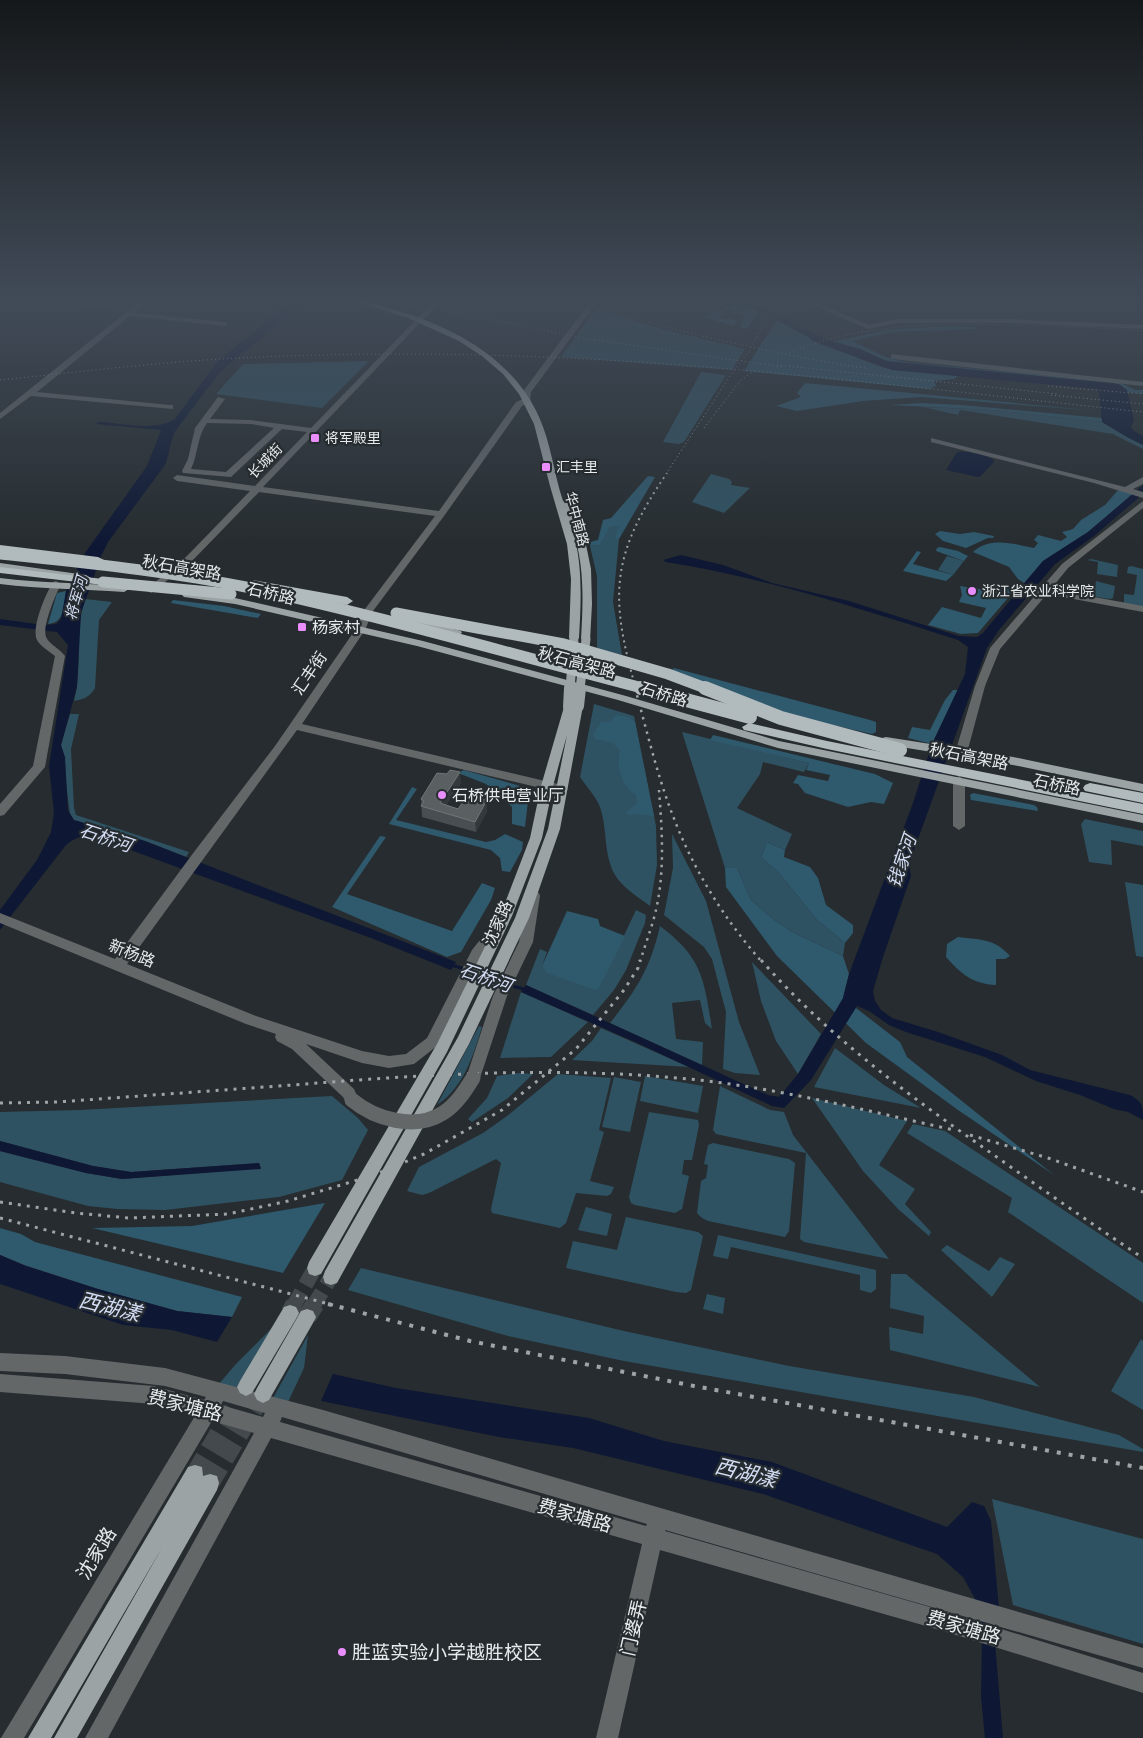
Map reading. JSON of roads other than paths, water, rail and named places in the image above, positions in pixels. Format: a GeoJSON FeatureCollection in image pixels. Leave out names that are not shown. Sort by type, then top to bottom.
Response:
{"type":"FeatureCollection","features":[{"type":"Feature","properties":{"kind":"highway"},"geometry":{"type":"LineString","coordinates":[[3,550],[105,561]]}},
{"type":"Feature","properties":{"kind":"highway","name":"秋石高架路"},"geometry":{"type":"LineString","coordinates":[[3,550],[249,588],[364,615],[766,721],[900,750],[1143,798]]}},
{"type":"Feature","properties":{"kind":"highway","name":"秋石高架路"},"geometry":{"type":"LineString","coordinates":[[0,561],[138,577],[243,595],[446,645],[766,731],[897,760],[1143,809]]}},
{"type":"Feature","properties":{"kind":"highway"},"geometry":{"type":"LineString","coordinates":[[0,568],[243,595]]}},
{"type":"Feature","properties":{"kind":"highway"},"geometry":{"type":"LineString","coordinates":[[0,577],[60,582]]}},
{"type":"Feature","properties":{"kind":"highway"},"geometry":{"type":"LineString","coordinates":[[253,583],[347,601],[437,622],[564,644],[596,652],[668,674],[782,718],[900,750]]}},
{"type":"Feature","properties":{"kind":"main road","name":"华中南路"},"geometry":{"type":"LineString","coordinates":[[515,383],[527,396],[542,419],[582,546],[588,598],[586,639]]}},
{"type":"Feature","properties":{"kind":"main road","name":"华中南路"},"geometry":{"type":"LineString","coordinates":[[527,396],[537,423],[572,543],[577,597],[574,638],[574,707]]}},
{"type":"Feature","properties":{"kind":"main road","name":"石桥路"},"geometry":{"type":"LineString","coordinates":[[105,561],[253,583],[434,626],[502,647],[738,710],[1143,788]]}},
{"type":"Feature","properties":{"kind":"main road"},"geometry":{"type":"LineString","coordinates":[[0,568],[60,582]]}},
{"type":"Feature","properties":{"kind":"main road"},"geometry":{"type":"LineString","coordinates":[[0,581],[32,585],[60,582]]}},
{"type":"Feature","properties":{"kind":"main road","name":"石桥路"},"geometry":{"type":"LineString","coordinates":[[60,582],[99,584],[235,602],[419,643],[604,693],[778,744],[1143,819]]}},
{"type":"Feature","properties":{"kind":"main road","name":"沈家路"},"geometry":{"type":"LineString","coordinates":[[537,879],[554,829],[586,639]]}},
{"type":"Feature","properties":{"kind":"main road","name":"沈家路"},"geometry":{"type":"LineString","coordinates":[[506,916],[536,838],[547,786],[574,707]]}},
{"type":"Feature","properties":{"kind":"main road"},"geometry":{"type":"LineString","coordinates":[[315,1268],[442,1048],[473,972]]}},
{"type":"Feature","properties":{"kind":"main road"},"geometry":{"type":"LineString","coordinates":[[331,1277],[464,1040],[500,981]]}},
{"type":"Feature","properties":{"kind":"main road"},"geometry":{"type":"LineString","coordinates":[[246,1387],[298,1315],[263,1394]]}},
{"type":"Feature","properties":{"kind":"main road"},"geometry":{"type":"LineString","coordinates":[[39,1738],[203,1478],[65,1738]]}},
{"type":"Feature","properties":{"kind":"street"},"geometry":{"type":"LineString","coordinates":[[0,417],[42,383]]}},
{"type":"Feature","properties":{"kind":"street","name":"长城街"},"geometry":{"type":"LineString","coordinates":[[151,590],[190,558],[359,383]]}},
{"type":"Feature","properties":{"kind":"street","name":"汇丰街"},"geometry":{"type":"LineString","coordinates":[[118,966],[295,726],[360,630],[368,611],[536,383]]}},
{"type":"Feature","properties":{"kind":"street"},"geometry":{"type":"LineString","coordinates":[[29,393],[170,406]]}},
{"type":"Feature","properties":{"kind":"street"},"geometry":{"type":"LineString","coordinates":[[221,399],[199,428],[192,459],[186,471],[228,475],[280,426]]}},
{"type":"Feature","properties":{"kind":"street"},"geometry":{"type":"LineString","coordinates":[[204,420],[251,422],[313,431]]}},
{"type":"Feature","properties":{"kind":"street"},"geometry":{"type":"LineString","coordinates":[[934,440],[1143,495]]}},
{"type":"Feature","properties":{"kind":"street"},"geometry":{"type":"LineString","coordinates":[[177,478],[441,514]]}},
{"type":"Feature","properties":{"kind":"street"},"geometry":{"type":"LineString","coordinates":[[1127,490],[1143,480]]}},
{"type":"Feature","properties":{"kind":"street"},"geometry":{"type":"LineString","coordinates":[[959,753],[989,660],[995,648],[1065,566],[1143,504]]}},
{"type":"Feature","properties":{"kind":"street"},"geometry":{"type":"LineString","coordinates":[[0,812],[33,775],[41,759],[60,656],[56,649],[45,644],[40,638],[40,633],[49,597],[60,582]]}},
{"type":"Feature","properties":{"kind":"street"},"geometry":{"type":"LineString","coordinates":[[1017,585],[1143,610]]}},
{"type":"Feature","properties":{"kind":"street"},"geometry":{"type":"LineString","coordinates":[[295,726],[562,789]]}},
{"type":"Feature","properties":{"kind":"street"},"geometry":{"type":"LineString","coordinates":[[955,779],[959,826]]}},
{"type":"Feature","properties":{"kind":"street"},"geometry":{"type":"LineString","coordinates":[[251,1020],[297,1045],[350,1093],[352,1100],[360,1107],[384,1120],[409,1122],[436,1117],[460,1098],[473,1078],[482,1053],[500,981],[526,942],[537,879]]}},
{"type":"Feature","properties":{"kind":"street"},"geometry":{"type":"LineString","coordinates":[[251,1020],[375,1061],[409,1060],[432,1042],[473,972],[477,954],[506,916]]}},
{"type":"Feature","properties":{"kind":"street","name":"新杨路"},"geometry":{"type":"LineString","coordinates":[[4,920],[251,1020]]}},
{"type":"Feature","properties":{"kind":"street","name":"费家塘路"},"geometry":{"type":"LineString","coordinates":[[0,1362],[122,1371],[165,1377],[278,1407],[940,1620],[1143,1683]]}},
{"type":"Feature","properties":{"kind":"street","name":"费家塘路"},"geometry":{"type":"LineString","coordinates":[[0,1383],[154,1394],[208,1410],[656,1528],[941,1599],[1143,1658]]}},
{"type":"Feature","properties":{"kind":"street","name":"沈家路"},"geometry":{"type":"LineString","coordinates":[[12,1738],[219,1392]]}},
{"type":"Feature","properties":{"kind":"street"},"geometry":{"type":"LineString","coordinates":[[96,1738],[278,1407]]}},
{"type":"Feature","properties":{"kind":"street","name":"门婆弄"},"geometry":{"type":"LineString","coordinates":[[607,1738],[656,1528]]}},
{"type":"Feature","properties":{"kind":"water","name":"将军河"},"geometry":{"type":"Polygon","coordinates":[[[201,383],[212,383],[176,430],[165,465],[108,542],[101,556],[81,613],[77,687],[61,745],[65,757],[68,810],[74,820],[145,841],[456,962],[451,970],[371,938],[91,836],[80,837],[66,845],[0,930],[0,910],[37,860],[51,832],[54,813],[49,766],[68,645],[57,632],[0,625],[0,619],[44,625],[56,624],[61,619],[66,591],[85,553],[147,466],[161,430],[96,424],[99,422],[148,426],[167,423],[175,419],[201,383]]]}},
{"type":"Feature","properties":{"kind":"water"},"geometry":{"type":"Polygon","coordinates":[[[1033,383],[1119,384],[1127,390],[1134,420],[1131,427],[1143,436],[1143,445],[1102,422],[1099,393],[1096,389],[1033,383]]]}},
{"type":"Feature","properties":{"kind":"water"},"geometry":{"type":"Polygon","coordinates":[[[957,452],[981,455],[994,460],[994,462],[978,477],[946,470],[957,452]]]}},
{"type":"Feature","properties":{"kind":"water","name":"钱家河"},"geometry":{"type":"Polygon","coordinates":[[[1143,485],[1143,494],[1094,536],[1055,564],[999,630],[987,648],[909,864],[911,876],[873,991],[875,1001],[881,1010],[892,1018],[1002,1055],[1030,1070],[1130,1095],[1138,1100],[1141,1105],[1143,1120],[1128,1112],[1114,1109],[1080,1095],[1036,1081],[985,1057],[906,1032],[889,1025],[869,1011],[857,1006],[811,1080],[784,1108],[772,1106],[635,1042],[521,992],[526,985],[768,1095],[779,1097],[798,1074],[843,998],[849,974],[913,803],[932,744],[965,674],[968,647],[958,640],[814,595],[663,560],[681,555],[723,565],[772,583],[849,601],[959,636],[977,637],[983,633],[1043,561],[1088,532],[1143,485]]]}},
{"type":"Feature","properties":{"kind":"water"},"geometry":{"type":"Polygon","coordinates":[[[0,1141],[93,1166],[131,1172],[259,1163],[261,1169],[122,1179],[86,1173],[0,1151],[0,1141]]]}},
{"type":"Feature","properties":{"kind":"water","name":"西湖漾"},"geometry":{"type":"Polygon","coordinates":[[[0,1255],[26,1266],[98,1289],[177,1311],[232,1317],[217,1342],[172,1330],[123,1325],[0,1284],[0,1255]]]}},
{"type":"Feature","properties":{"kind":"water","name":"西湖漾"},"geometry":{"type":"Polygon","coordinates":[[[333,1374],[396,1388],[589,1418],[664,1441],[772,1462],[947,1527],[972,1502],[984,1506],[991,1521],[999,1608],[994,1631],[1003,1738],[985,1738],[981,1697],[982,1638],[980,1608],[963,1577],[937,1554],[763,1494],[573,1448],[499,1437],[321,1401],[333,1374]]]}},
{"type":"Feature","properties":{"kind":"waterway","name":"石桥河"},"geometry":{"type":"LineString","coordinates":[[451,965],[465,969]]}},
{"type":"Feature","properties":{"kind":"waterway","name":"石桥河"},"geometry":{"type":"LineString","coordinates":[[510,985],[526,990]]}},
{"type":"Feature","properties":{"kind":"tunnel"},"geometry":{"type":"LineString","coordinates":[[294,1305],[315,1268]]}},
{"type":"Feature","properties":{"kind":"tunnel"},"geometry":{"type":"LineString","coordinates":[[314,1305],[331,1277]]}},
{"type":"Feature","properties":{"kind":"tunnel"},"geometry":{"type":"LineString","coordinates":[[290,1313],[295,1304]]}},
{"type":"Feature","properties":{"kind":"tunnel"},"geometry":{"type":"LineString","coordinates":[[307,1317],[315,1304]]}},
{"type":"Feature","properties":{"kind":"tunnel"},"geometry":{"type":"LineString","coordinates":[[195,1474],[244,1391]]}},
{"type":"Feature","properties":{"kind":"tunnel"},"geometry":{"type":"LineString","coordinates":[[210,1483],[261,1397]]}},
{"type":"Feature","properties":{"kind":"railway"},"geometry":{"type":"LineString","coordinates":[[666,474],[725,383]]}},
{"type":"Feature","properties":{"kind":"railway"},"geometry":{"type":"LineString","coordinates":[[704,428],[738,383]]}},
{"type":"Feature","properties":{"kind":"railway"},"geometry":{"type":"LineString","coordinates":[[877,383],[1143,412]]}},
{"type":"Feature","properties":{"kind":"railway"},"geometry":{"type":"LineString","coordinates":[[952,383],[1058,394]]}},
{"type":"Feature","properties":{"kind":"railway"},"geometry":{"type":"LineString","coordinates":[[1048,386],[1143,394]]}},
{"type":"Feature","properties":{"kind":"railway"},"geometry":{"type":"LineString","coordinates":[[1051,395],[1143,404]]}},
{"type":"Feature","properties":{"kind":"railway"},"geometry":{"type":"LineString","coordinates":[[636,689],[627,656],[622,627],[619,601],[620,576],[625,553],[635,528],[648,502],[667,473]]}},
{"type":"Feature","properties":{"kind":"railway"},"geometry":{"type":"LineString","coordinates":[[635,688],[652,753],[681,836],[700,874],[722,911],[762,962]]}},
{"type":"Feature","properties":{"kind":"railway"},"geometry":{"type":"LineString","coordinates":[[640,962],[653,923],[661,880],[662,835],[659,790]]}},
{"type":"Feature","properties":{"kind":"railway"},"geometry":{"type":"LineString","coordinates":[[548,1072],[576,1049],[624,990],[638,968],[640,960]]}},
{"type":"Feature","properties":{"kind":"railway"},"geometry":{"type":"LineString","coordinates":[[761,960],[812,1013],[895,1083],[1023,1176],[1143,1258]]}},
{"type":"Feature","properties":{"kind":"railway"},"geometry":{"type":"LineString","coordinates":[[0,1103],[57,1102],[353,1080],[548,1072]]}},
{"type":"Feature","properties":{"kind":"railway"},"geometry":{"type":"LineString","coordinates":[[0,1202],[76,1213],[129,1218],[228,1214],[288,1201],[374,1175],[424,1154],[502,1110],[548,1072]]}},
{"type":"Feature","properties":{"kind":"railway"},"geometry":{"type":"LineString","coordinates":[[548,1072],[631,1075],[713,1082],[782,1093],[954,1130]]}},
{"type":"Feature","properties":{"kind":"railway"},"geometry":{"type":"LineString","coordinates":[[970,1135],[1048,1158],[1143,1192]]}},
{"type":"Feature","properties":{"kind":"railway"},"geometry":{"type":"LineString","coordinates":[[0,1218],[333,1305]]}},
{"type":"Feature","properties":{"kind":"railway"},"geometry":{"type":"LineString","coordinates":[[328,1304],[470,1341],[694,1386],[1143,1468]]}},
{"type":"Feature","properties":{"kind":"place","name":"将军殿里"},"geometry":{"type":"Point","coordinates":[315,438]}},
{"type":"Feature","properties":{"kind":"place","name":"汇丰里"},"geometry":{"type":"Point","coordinates":[546,467]}},
{"type":"Feature","properties":{"kind":"place","name":"浙江省农业科学院"},"geometry":{"type":"Point","coordinates":[972,591]}},
{"type":"Feature","properties":{"kind":"place","name":"杨家村"},"geometry":{"type":"Point","coordinates":[302,627]}},
{"type":"Feature","properties":{"kind":"place","name":"石桥供电营业厅"},"geometry":{"type":"Point","coordinates":[442,795]}},
{"type":"Feature","properties":{"kind":"place","name":"胜蓝实验小学越胜校区"},"geometry":{"type":"Point","coordinates":[342,1652]}}]}
